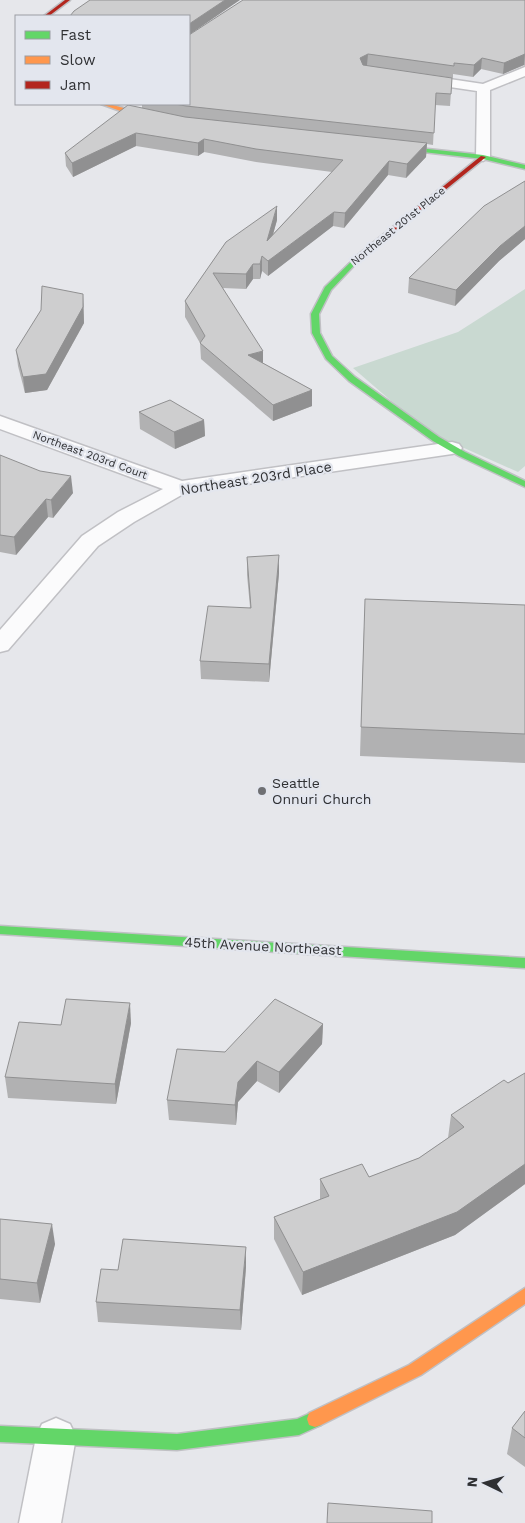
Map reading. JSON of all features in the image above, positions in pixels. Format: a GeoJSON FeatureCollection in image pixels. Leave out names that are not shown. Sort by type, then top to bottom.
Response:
{"type":"FeatureCollection","features":[{"type":"Feature","properties":{"kind":"street"},"geometry":{"type":"LineString","coordinates":[[47,15],[68,0]]}},
{"type":"Feature","properties":{"kind":"street"},"geometry":{"type":"LineString","coordinates":[[406,77],[484,88],[525,71]]}},
{"type":"Feature","properties":{"kind":"street"},"geometry":{"type":"LineString","coordinates":[[483,158],[484,88]]}},
{"type":"Feature","properties":{"kind":"street"},"geometry":{"type":"LineString","coordinates":[[107,105],[131,113],[168,120]]}},
{"type":"Feature","properties":{"kind":"street"},"geometry":{"type":"LineString","coordinates":[[384,146],[483,158],[525,167]]}},
{"type":"Feature","properties":{"kind":"street","name":"Northeast 201st Place"},"geometry":{"type":"LineString","coordinates":[[483,158],[364,252],[337,278],[314,313],[317,335],[333,362],[350,376],[452,448],[525,484]]}},
{"type":"Feature","properties":{"kind":"street","name":"Northeast 203rd Court"},"geometry":{"type":"LineString","coordinates":[[0,422],[180,488]]}},
{"type":"Feature","properties":{"kind":"street","name":"Northeast 203rd Place"},"geometry":{"type":"LineString","coordinates":[[0,645],[90,542],[126,517],[180,488],[452,448]]}},
{"type":"Feature","properties":{"kind":"street","name":"45th Avenue Northeast"},"geometry":{"type":"LineString","coordinates":[[0,930],[525,963]]}},
{"type":"Feature","properties":{"kind":"street"},"geometry":{"type":"LineString","coordinates":[[0,1434],[177,1442],[299,1427],[415,1370],[525,1296]]}},
{"type":"Feature","properties":{"kind":"street"},"geometry":{"type":"LineString","coordinates":[[40,1523],[56,1437]]}},
{"type":"Feature","properties":{"kind":"shaded area"},"geometry":{"type":"Polygon","coordinates":[[[525,289],[525,466],[518,472],[426,431],[353,368],[458,332],[525,289]]]}},
{"type":"Feature","properties":{"kind":"building"},"geometry":{"type":"Polygon","coordinates":[[[90,0],[225,0],[190,23],[190,15],[71,15],[90,0]]]}},
{"type":"Feature","properties":{"kind":"building"},"geometry":{"type":"Polygon","coordinates":[[[243,0],[525,0],[525,54],[504,63],[482,58],[474,65],[454,63],[454,66],[368,54],[360,58],[363,65],[452,78],[451,94],[436,93],[434,133],[180,105],[190,105],[190,34],[243,0]]]}},
{"type":"Feature","properties":{"kind":"building"},"geometry":{"type":"Polygon","coordinates":[[[128,105],[185,117],[427,143],[407,164],[389,161],[345,213],[334,212],[268,261],[262,256],[260,264],[253,264],[246,274],[213,273],[263,351],[248,355],[312,390],[273,405],[200,343],[205,336],[185,301],[226,242],[277,206],[267,241],[343,160],[256,149],[204,139],[198,143],[136,133],[72,163],[65,153],[128,105]]]}},
{"type":"Feature","properties":{"kind":"building"},"geometry":{"type":"Polygon","coordinates":[[[525,181],[525,226],[500,246],[456,290],[409,278],[484,206],[525,181]]]}},
{"type":"Feature","properties":{"kind":"building"},"geometry":{"type":"Polygon","coordinates":[[[42,286],[83,294],[83,307],[46,374],[23,377],[16,350],[41,310],[42,286]]]}},
{"type":"Feature","properties":{"kind":"building"},"geometry":{"type":"Polygon","coordinates":[[[170,400],[204,420],[174,432],[139,412],[170,400]]]}},
{"type":"Feature","properties":{"kind":"building"},"geometry":{"type":"Polygon","coordinates":[[[0,455],[40,471],[71,476],[51,500],[46,499],[14,537],[0,535],[0,455]]]}},
{"type":"Feature","properties":{"kind":"building"},"geometry":{"type":"Polygon","coordinates":[[[279,555],[269,664],[200,661],[208,606],[251,608],[247,557],[279,555]]]}},
{"type":"Feature","properties":{"kind":"building"},"geometry":{"type":"Polygon","coordinates":[[[365,599],[525,605],[525,734],[361,727],[365,599]]]}},
{"type":"Feature","properties":{"kind":"building"},"geometry":{"type":"Polygon","coordinates":[[[66,999],[130,1003],[115,1084],[5,1077],[19,1022],[61,1025],[66,999]]]}},
{"type":"Feature","properties":{"kind":"building"},"geometry":{"type":"Polygon","coordinates":[[[275,999],[323,1024],[279,1072],[257,1061],[238,1082],[235,1105],[167,1100],[177,1049],[225,1052],[275,999]]]}},
{"type":"Feature","properties":{"kind":"building"},"geometry":{"type":"Polygon","coordinates":[[[525,1073],[525,1164],[457,1212],[303,1272],[274,1217],[329,1196],[320,1179],[362,1164],[369,1177],[419,1158],[464,1127],[451,1115],[504,1080],[508,1083],[525,1073]]]}},
{"type":"Feature","properties":{"kind":"building"},"geometry":{"type":"Polygon","coordinates":[[[0,1219],[52,1224],[37,1283],[0,1279],[0,1219]]]}},
{"type":"Feature","properties":{"kind":"building"},"geometry":{"type":"Polygon","coordinates":[[[123,1239],[246,1247],[240,1310],[96,1302],[101,1269],[118,1270],[123,1239]]]}},
{"type":"Feature","properties":{"kind":"building"},"geometry":{"type":"Polygon","coordinates":[[[525,1411],[525,1438],[512,1428],[525,1411]]]}},
{"type":"Feature","properties":{"kind":"building"},"geometry":{"type":"Polygon","coordinates":[[[328,1503],[432,1511],[432,1523],[327,1523],[328,1503]]]}},
{"type":"Feature","properties":{"kind":"traffic: fast"},"geometry":{"type":"LineString","coordinates":[[391,147],[483,157],[525,167]]}},
{"type":"Feature","properties":{"kind":"traffic: fast"},"geometry":{"type":"LineString","coordinates":[[360,256],[328,289],[315,314],[316,333],[329,357],[352,379],[436,439],[462,454],[525,484]]}},
{"type":"Feature","properties":{"kind":"traffic: fast"},"geometry":{"type":"LineString","coordinates":[[0,930],[525,963]]}},
{"type":"Feature","properties":{"kind":"traffic: fast"},"geometry":{"type":"LineString","coordinates":[[0,1434],[177,1442],[299,1427],[315,1419]]}},
{"type":"Feature","properties":{"kind":"traffic: slow"},"geometry":{"type":"LineString","coordinates":[[107,105],[131,113],[157,118]]}},
{"type":"Feature","properties":{"kind":"traffic: slow"},"geometry":{"type":"LineString","coordinates":[[315,1419],[415,1370],[525,1295]]}},
{"type":"Feature","properties":{"kind":"traffic: jam"},"geometry":{"type":"LineString","coordinates":[[47,15],[68,0]]}},
{"type":"Feature","properties":{"kind":"traffic: jam"},"geometry":{"type":"LineString","coordinates":[[360,256],[483,157]]}},
{"type":"Feature","properties":{"kind":"place","name":"Seattle Onnuri Church"},"geometry":{"type":"Point","coordinates":[262,791]}}]}
